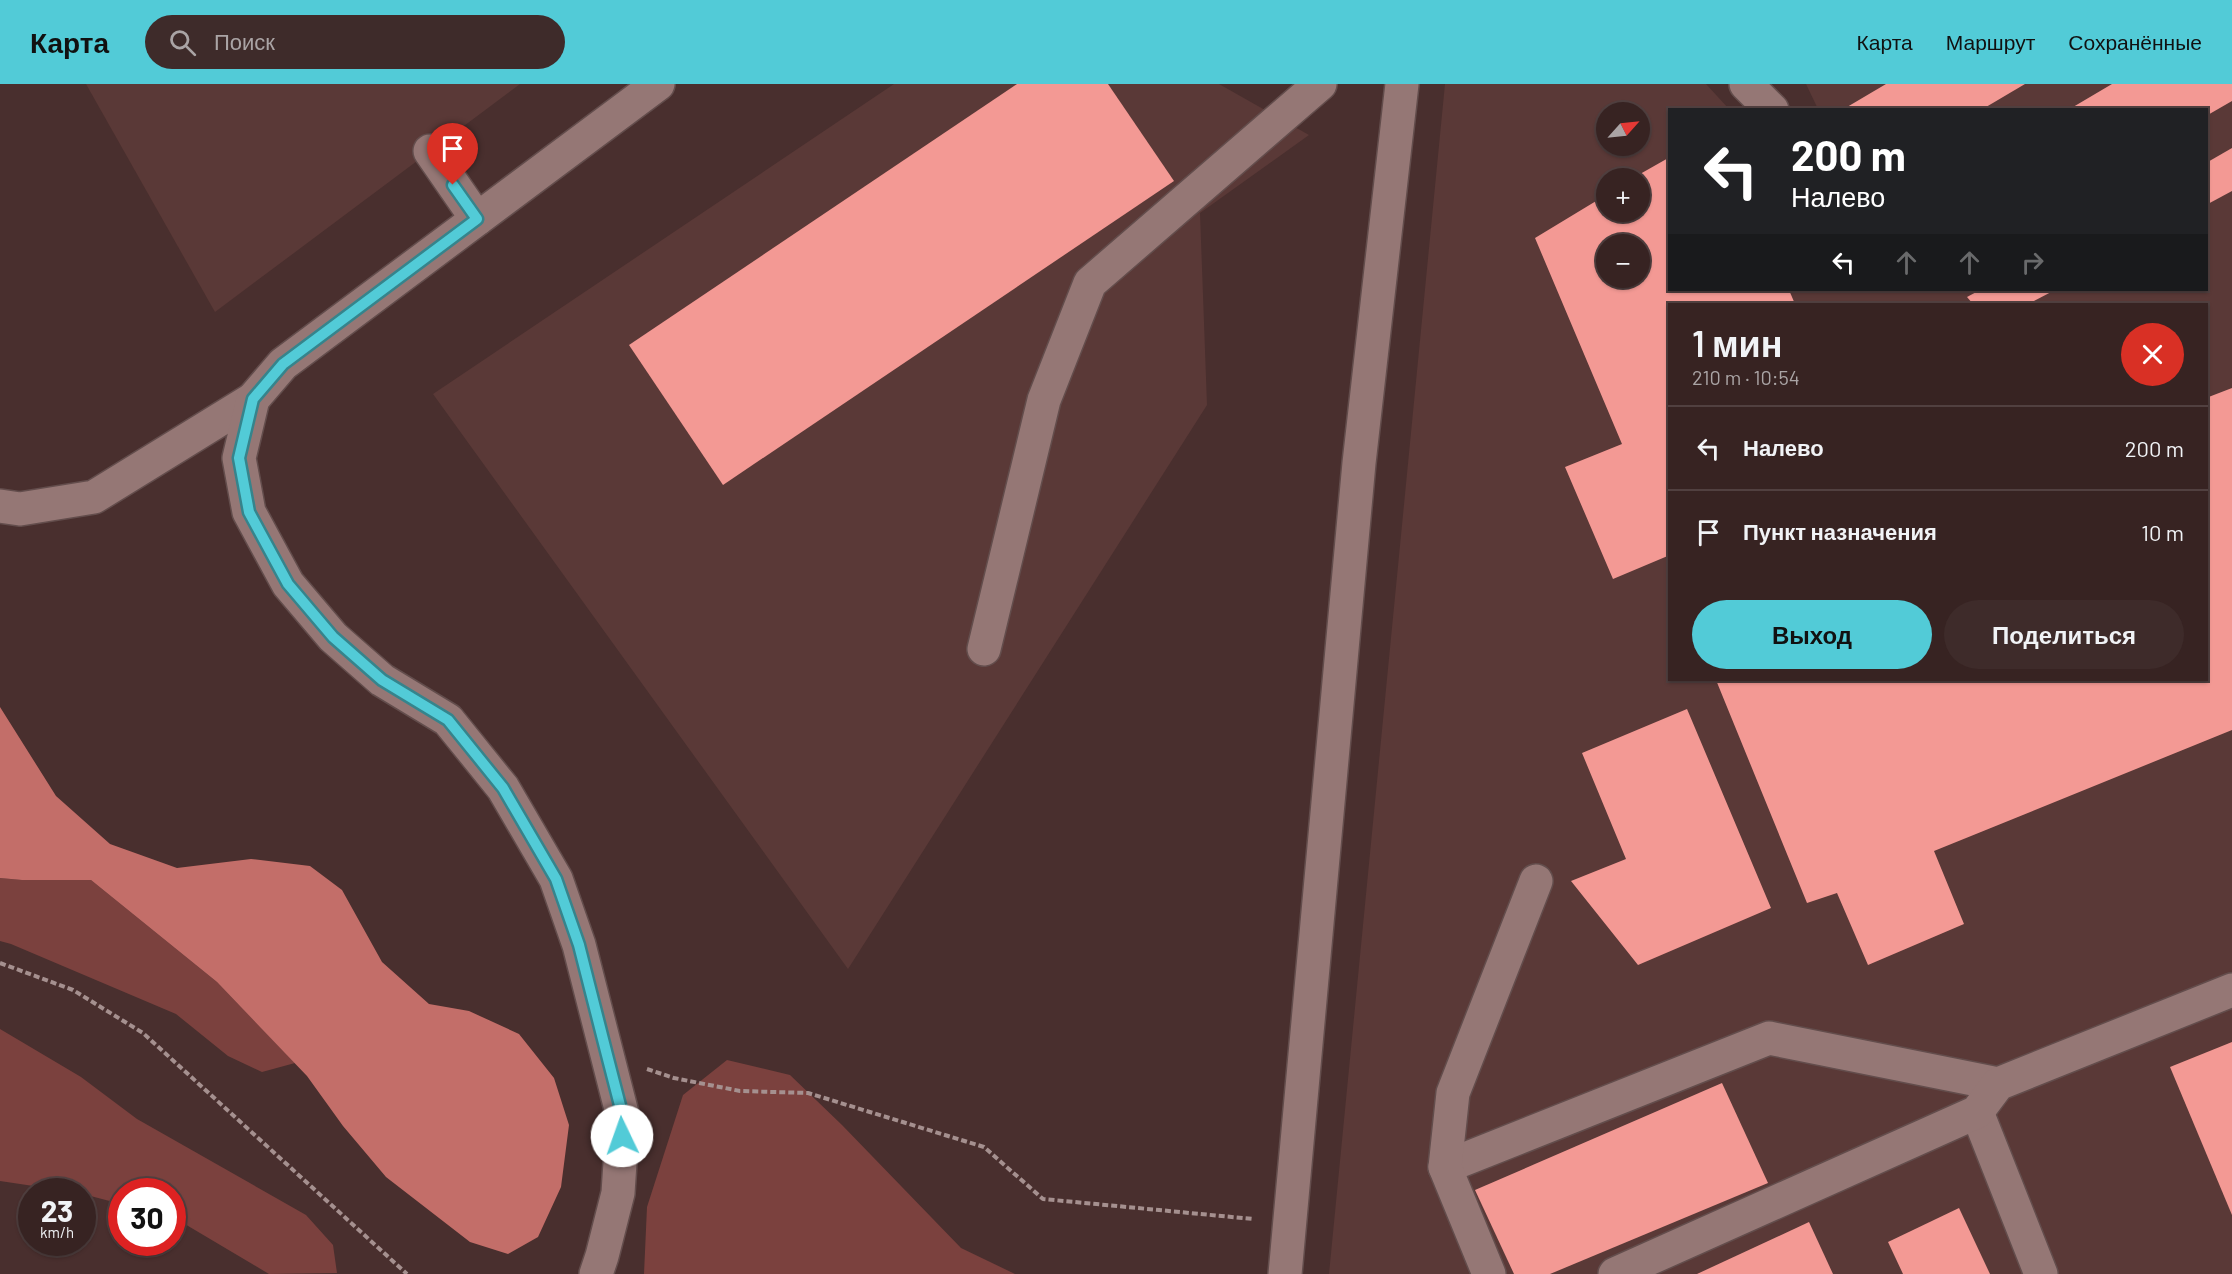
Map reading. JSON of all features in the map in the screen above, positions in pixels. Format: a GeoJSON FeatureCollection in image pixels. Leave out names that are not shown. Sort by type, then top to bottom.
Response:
{"type":"FeatureCollection","features":[{"type":"Feature","properties":{"kind":"street"},"geometry":{"type":"LineString","coordinates":[[0,506],[20,509],[94,497],[253,399],[283,364],[658,84]]}},
{"type":"Feature","properties":{"kind":"street"},"geometry":{"type":"LineString","coordinates":[[984,649],[1044,400],[1090,283],[1320,84]]}},
{"type":"Feature","properties":{"kind":"street"},"geometry":{"type":"LineString","coordinates":[[1285,1274],[1359,463],[1402,84]]}},
{"type":"Feature","properties":{"kind":"street"},"geometry":{"type":"LineString","coordinates":[[1746,84],[1770,108]]}},
{"type":"Feature","properties":{"kind":"street"},"geometry":{"type":"LineString","coordinates":[[430,151],[477,219]]}},
{"type":"Feature","properties":{"kind":"street"},"geometry":{"type":"LineString","coordinates":[[253,399],[239,458],[249,512],[288,584],[333,637],[382,680],[448,720],[503,788],[556,879],[579,945],[623,1117],[618,1193],[596,1274]]}},
{"type":"Feature","properties":{"kind":"street"},"geometry":{"type":"LineString","coordinates":[[1489,1274],[1445,1167],[1453,1094],[1536,881]]}},
{"type":"Feature","properties":{"kind":"street"},"geometry":{"type":"LineString","coordinates":[[1615,1274],[1977,1112],[1998,1084],[2232,990]]}},
{"type":"Feature","properties":{"kind":"street"},"geometry":{"type":"LineString","coordinates":[[1445,1167],[1770,1038],[1998,1084]]}},
{"type":"Feature","properties":{"kind":"street"},"geometry":{"type":"LineString","coordinates":[[1977,1112],[2041,1274]]}},
{"type":"Feature","properties":{"kind":"path"},"geometry":{"type":"LineString","coordinates":[[0,963],[73,990],[143,1033],[407,1274]]}},
{"type":"Feature","properties":{"kind":"path"},"geometry":{"type":"LineString","coordinates":[[607,1055],[674,1078],[741,1091],[808,1093],[984,1147],[1043,1199],[1290,1222]]}},
{"type":"Feature","properties":{"kind":"shaded area"},"geometry":{"type":"Polygon","coordinates":[[[86,84],[520,84],[215,312],[86,84]]]}},
{"type":"Feature","properties":{"kind":"shaded area"},"geometry":{"type":"Polygon","coordinates":[[[894,84],[1219,84],[1309,135],[1200,213],[1207,405],[848,969],[433,394],[894,84]]]}},
{"type":"Feature","properties":{"kind":"shaded area"},"geometry":{"type":"Polygon","coordinates":[[[1445,84],[1706,84],[1728,108],[1668,108],[1668,291],[2208,291],[2208,108],[1818,108],[1806,84],[2232,84],[2232,1274],[1329,1274],[1445,84]]]}},
{"type":"Feature","properties":{"kind":"shaded area"},"geometry":{"type":"Polygon","coordinates":[[[0,707],[56,796],[110,844],[177,868],[251,859],[310,866],[342,890],[382,962],[429,1004],[469,1011],[519,1034],[554,1078],[569,1125],[561,1187],[538,1237],[508,1254],[470,1242],[386,1177],[343,1126],[307,1076],[217,982],[91,880],[0,878],[0,707]]]}},
{"type":"Feature","properties":{"kind":"shaded area"},"geometry":{"type":"Polygon","coordinates":[[[0,878],[91,880],[217,982],[295,1063],[262,1072],[228,1056],[176,1014],[0,941],[0,878]]]}},
{"type":"Feature","properties":{"kind":"shaded area"},"geometry":{"type":"Polygon","coordinates":[[[0,1029],[81,1077],[137,1119],[306,1215],[333,1245],[337,1273],[269,1274],[186,1225],[186,1178],[108,1178],[108,1201],[96,1197],[96,1178],[18,1178],[18,1184],[0,1181],[0,1029]]]}},
{"type":"Feature","properties":{"kind":"shaded area"},"geometry":{"type":"Polygon","coordinates":[[[727,1060],[790,1075],[842,1125],[961,1248],[1015,1274],[644,1274],[647,1207],[683,1095],[727,1060]]]}},
{"type":"Feature","properties":{"kind":"building"},"geometry":{"type":"Polygon","coordinates":[[[1017,84],[1108,84],[1174,181],[723,485],[629,345],[1017,84]]]}},
{"type":"Feature","properties":{"kind":"building"},"geometry":{"type":"Polygon","coordinates":[[[1886,84],[2025,84],[1984,108],[1845,108],[1886,84]]]}},
{"type":"Feature","properties":{"kind":"building"},"geometry":{"type":"Polygon","coordinates":[[[2112,84],[2232,84],[2232,101],[2208,115],[2208,108],[2071,108],[2112,84]]]}},
{"type":"Feature","properties":{"kind":"building"},"geometry":{"type":"Polygon","coordinates":[[[2232,148],[2232,191],[2208,204],[2208,162],[2232,148]]]}},
{"type":"Feature","properties":{"kind":"building"},"geometry":{"type":"Polygon","coordinates":[[[1668,158],[1668,291],[1789,291],[1795,303],[1668,303],[1668,556],[1613,579],[1565,467],[1622,444],[1535,238],[1596,201],[1596,222],[1650,222],[1650,168],[1668,158]]]}},
{"type":"Feature","properties":{"kind":"building"},"geometry":{"type":"Polygon","coordinates":[[[1978,291],[2053,291],[2030,303],[1972,303],[1967,297],[1978,291]]]}},
{"type":"Feature","properties":{"kind":"building"},"geometry":{"type":"Polygon","coordinates":[[[2232,388],[2232,730],[1934,851],[1964,924],[1868,965],[1837,893],[1807,903],[1716,681],[2208,681],[2208,397],[2232,388]]]}},
{"type":"Feature","properties":{"kind":"building"},"geometry":{"type":"Polygon","coordinates":[[[1687,709],[1771,908],[1638,965],[1571,881],[1626,859],[1582,753],[1687,709]]]}},
{"type":"Feature","properties":{"kind":"building"},"geometry":{"type":"Polygon","coordinates":[[[2232,1042],[2232,1215],[2170,1067],[2232,1042]]]}},
{"type":"Feature","properties":{"kind":"building"},"geometry":{"type":"Polygon","coordinates":[[[1722,1083],[1768,1183],[1550,1274],[1514,1274],[1475,1190],[1722,1083]]]}},
{"type":"Feature","properties":{"kind":"building"},"geometry":{"type":"Polygon","coordinates":[[[1959,1208],[1990,1274],[1903,1274],[1888,1242],[1959,1208]]]}},
{"type":"Feature","properties":{"kind":"building"},"geometry":{"type":"Polygon","coordinates":[[[1809,1222],[1833,1274],[1697,1274],[1809,1222]]]}},
{"type":"Feature","properties":{"kind":"route"},"geometry":{"type":"LineString","coordinates":[[453,185],[477,219],[283,364],[253,399],[239,458],[242,476],[249,512],[288,584],[333,637],[382,680],[448,720],[503,788],[556,879],[579,945],[623,1117],[622,1136]]}}]}
